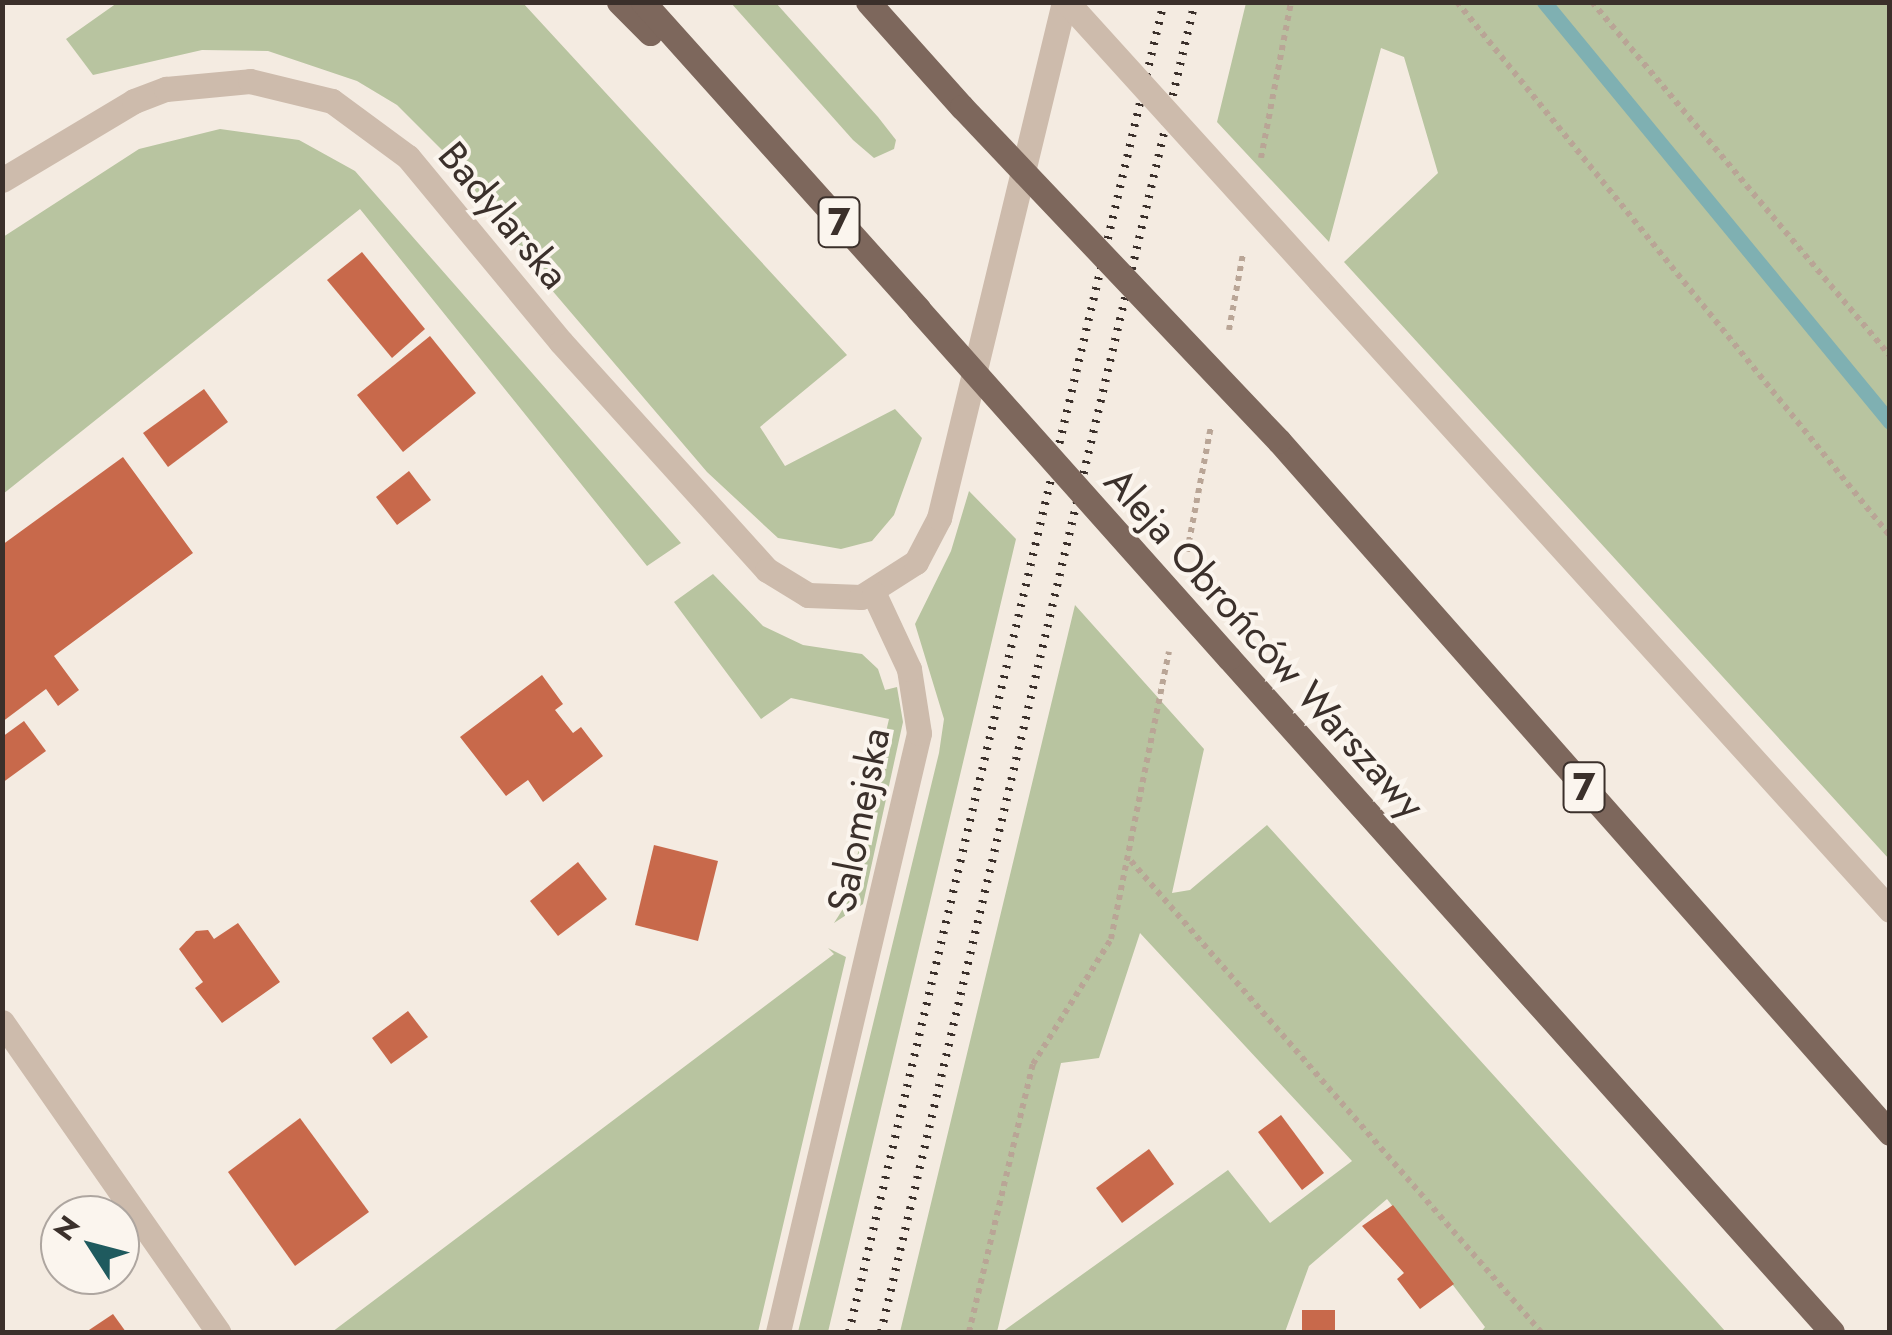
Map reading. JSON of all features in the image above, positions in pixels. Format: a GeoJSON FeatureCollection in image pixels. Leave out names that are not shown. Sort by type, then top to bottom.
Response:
{"type":"FeatureCollection","features":[{"type":"Feature","properties":{"kind":"main road"},"geometry":{"type":"LineString","coordinates":[[619,2],[759,136]]}},
{"type":"Feature","properties":{"kind":"main road","name":"Aleja Obrońców Warszawy"},"geometry":{"type":"LineString","coordinates":[[643,2],[1832,1332]]}},
{"type":"Feature","properties":{"kind":"main road","name":"7"},"geometry":{"type":"LineString","coordinates":[[868,2],[962,107],[1279,441],[1890,1132]]}},
{"type":"Feature","properties":{"kind":"street"},"geometry":{"type":"LineString","coordinates":[[1066,2],[1890,910]]}},
{"type":"Feature","properties":{"kind":"street"},"geometry":{"type":"LineString","coordinates":[[874,594],[916,562],[939,518],[1066,2]]}},
{"type":"Feature","properties":{"kind":"street","name":"Badylarska"},"geometry":{"type":"LineString","coordinates":[[2,180],[134,101],[166,89],[250,82],[332,102],[408,157],[561,342],[767,570],[818,598],[874,594]]}},
{"type":"Feature","properties":{"kind":"street","name":"Salomejska"},"geometry":{"type":"LineString","coordinates":[[778,1332],[919,734],[909,668],[874,594]]}},
{"type":"Feature","properties":{"kind":"street"},"geometry":{"type":"LineString","coordinates":[[2,1022],[218,1332]]}},
{"type":"Feature","properties":{"kind":"path"},"geometry":{"type":"LineString","coordinates":[[1457,2],[1890,536]]}},
{"type":"Feature","properties":{"kind":"path"},"geometry":{"type":"LineString","coordinates":[[1592,2],[1890,356]]}},
{"type":"Feature","properties":{"kind":"path"},"geometry":{"type":"LineString","coordinates":[[969,1332],[1033,1064],[1046,1033],[1105,956],[1130,860],[1541,1332]]}},
{"type":"Feature","properties":{"kind":"green space"},"geometry":{"type":"Polygon","coordinates":[[[117,3],[523,3],[847,355],[760,427],[785,466],[895,409],[922,438],[894,515],[872,541],[841,549],[778,538],[707,472],[533,268],[453,161],[397,105],[357,81],[268,51],[202,50],[93,75],[66,39],[117,3]]]}},
{"type":"Feature","properties":{"kind":"green space"},"geometry":{"type":"Polygon","coordinates":[[[731,3],[776,3],[878,117],[896,140],[894,149],[874,158],[853,140],[731,3]]]}},
{"type":"Feature","properties":{"kind":"green space"},"geometry":{"type":"Polygon","coordinates":[[[1246,3],[1889,3],[1889,859],[1344,262],[1438,173],[1404,57],[1381,48],[1329,242],[1217,122],[1246,3]]]}},
{"type":"Feature","properties":{"kind":"green space"},"geometry":{"type":"Polygon","coordinates":[[[220,129],[299,140],[355,171],[681,543],[647,566],[360,209],[3,494],[3,237],[139,149],[220,129]]]}},
{"type":"Feature","properties":{"kind":"green space"},"geometry":{"type":"Polygon","coordinates":[[[969,491],[1016,539],[828,1332],[798,1332],[939,753],[944,719],[915,624],[951,551],[969,491]]]}},
{"type":"Feature","properties":{"kind":"green space"},"geometry":{"type":"Polygon","coordinates":[[[713,574],[763,626],[803,645],[862,654],[878,669],[885,690],[897,687],[903,722],[863,904],[834,923],[846,904],[889,719],[791,698],[761,719],[674,602],[713,574]]]}},
{"type":"Feature","properties":{"kind":"green space"},"geometry":{"type":"Polygon","coordinates":[[[1075,605],[1204,749],[1172,893],[1190,890],[1267,825],[1726,1332],[1481,1332],[1485,1327],[1387,1199],[1309,1266],[1285,1332],[1002,1332],[1228,1170],[1270,1223],[1352,1161],[1140,933],[1099,1058],[1061,1063],[997,1332],[900,1332],[1075,605]]]}},
{"type":"Feature","properties":{"kind":"green space"},"geometry":{"type":"Polygon","coordinates":[[[828,948],[846,957],[758,1332],[332,1332],[834,954],[828,948]]]}},
{"type":"Feature","properties":{"kind":"building"},"geometry":{"type":"Polygon","coordinates":[[[362,252],[425,329],[392,358],[327,280],[362,252]]]}},
{"type":"Feature","properties":{"kind":"building"},"geometry":{"type":"Polygon","coordinates":[[[430,336],[476,393],[403,452],[357,395],[430,336]]]}},
{"type":"Feature","properties":{"kind":"building"},"geometry":{"type":"Polygon","coordinates":[[[204,389],[228,422],[168,467],[143,433],[204,389]]]}},
{"type":"Feature","properties":{"kind":"building"},"geometry":{"type":"Polygon","coordinates":[[[123,457],[193,553],[54,656],[79,690],[58,706],[46,689],[2,722],[2,545],[123,457]]]}},
{"type":"Feature","properties":{"kind":"building"},"geometry":{"type":"Polygon","coordinates":[[[409,471],[431,500],[397,525],[376,497],[409,471]]]}},
{"type":"Feature","properties":{"kind":"building"},"geometry":{"type":"Polygon","coordinates":[[[542,675],[563,704],[555,710],[573,733],[581,727],[603,756],[543,802],[528,780],[506,796],[460,737],[542,675]]]}},
{"type":"Feature","properties":{"kind":"building"},"geometry":{"type":"Polygon","coordinates":[[[24,721],[46,751],[2,783],[2,737],[24,721]]]}},
{"type":"Feature","properties":{"kind":"building"},"geometry":{"type":"Polygon","coordinates":[[[654,845],[718,861],[698,941],[635,925],[654,845]]]}},
{"type":"Feature","properties":{"kind":"building"},"geometry":{"type":"Polygon","coordinates":[[[578,862],[607,899],[558,936],[530,901],[578,862]]]}},
{"type":"Feature","properties":{"kind":"building"},"geometry":{"type":"Polygon","coordinates":[[[238,923],[280,982],[222,1023],[195,988],[203,982],[179,949],[196,931],[208,930],[214,939],[238,923]]]}},
{"type":"Feature","properties":{"kind":"building"},"geometry":{"type":"Polygon","coordinates":[[[408,1011],[428,1037],[391,1064],[372,1038],[408,1011]]]}},
{"type":"Feature","properties":{"kind":"building"},"geometry":{"type":"Polygon","coordinates":[[[1281,1115],[1324,1173],[1302,1190],[1258,1132],[1281,1115]]]}},
{"type":"Feature","properties":{"kind":"building"},"geometry":{"type":"Polygon","coordinates":[[[300,1118],[369,1212],[295,1266],[228,1172],[300,1118]]]}},
{"type":"Feature","properties":{"kind":"building"},"geometry":{"type":"Polygon","coordinates":[[[1149,1149],[1174,1184],[1122,1223],[1096,1188],[1149,1149]]]}},
{"type":"Feature","properties":{"kind":"building"},"geometry":{"type":"Polygon","coordinates":[[[1393,1205],[1454,1284],[1420,1309],[1397,1279],[1404,1273],[1362,1226],[1393,1205]]]}},
{"type":"Feature","properties":{"kind":"building"},"geometry":{"type":"Polygon","coordinates":[[[1302,1310],[1335,1310],[1335,1332],[1302,1332],[1302,1310]]]}},
{"type":"Feature","properties":{"kind":"building"},"geometry":{"type":"Polygon","coordinates":[[[113,1314],[126,1332],[86,1332],[113,1314]]]}},
{"type":"Feature","properties":{"kind":"waterway"},"geometry":{"type":"LineString","coordinates":[[1544,2],[1890,422]]}},
{"type":"Feature","properties":{"kind":"railway"},"geometry":{"type":"LineString","coordinates":[[849,1332],[1164,2]]}},
{"type":"Feature","properties":{"kind":"railway"},"geometry":{"type":"LineString","coordinates":[[881,1332],[1195,2]]}}]}
